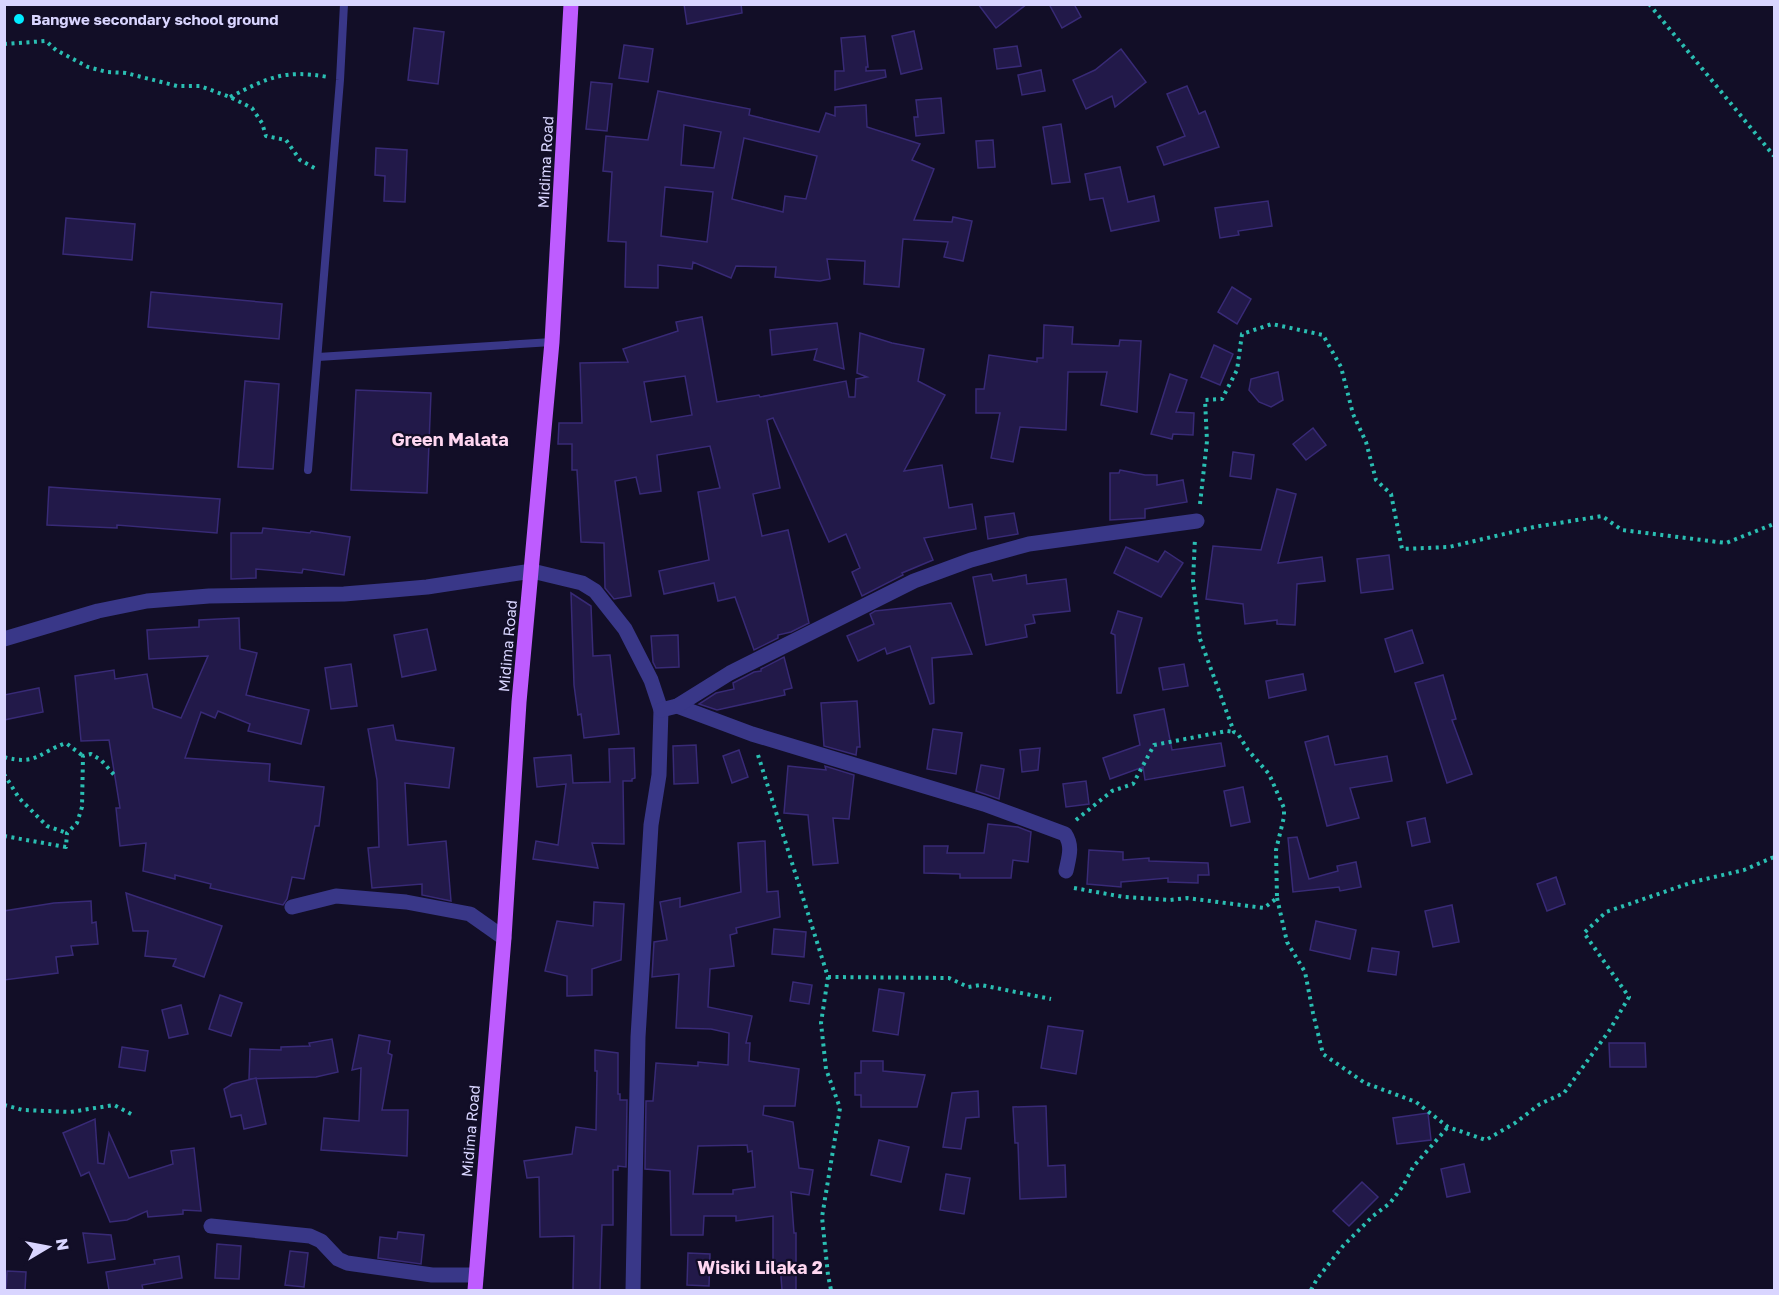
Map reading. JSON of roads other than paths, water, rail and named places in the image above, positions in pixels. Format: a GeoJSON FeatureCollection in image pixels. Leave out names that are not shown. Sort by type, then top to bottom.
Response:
{"type":"FeatureCollection","features":[{"type":"Feature","properties":{"kind":"main road","name":"Midima Road"},"geometry":{"type":"LineString","coordinates":[[475,1290],[504,938],[519,714],[552,342],[571,4]]}},
{"type":"Feature","properties":{"kind":"street"},"geometry":{"type":"LineString","coordinates":[[662,710],[677,706],[730,673],[914,581],[970,560],[1029,544],[1197,521]]}},
{"type":"Feature","properties":{"kind":"street"},"geometry":{"type":"LineString","coordinates":[[4,639],[98,611],[147,601],[209,596],[344,594],[427,587],[532,570],[582,583],[595,591],[625,629],[651,680],[662,710],[660,765],[651,825],[638,1037],[633,1290]]}},
{"type":"Feature","properties":{"kind":"street"},"geometry":{"type":"LineString","coordinates":[[677,706],[752,734],[984,804],[1065,834],[1070,841],[1066,871]]}},
{"type":"Feature","properties":{"kind":"street"},"geometry":{"type":"LineString","coordinates":[[292,907],[336,896],[406,902],[470,914],[504,938]]}},
{"type":"Feature","properties":{"kind":"street"},"geometry":{"type":"LineString","coordinates":[[212,1226],[310,1236],[321,1241],[338,1259],[347,1263],[432,1275],[476,1275]]}},
{"type":"Feature","properties":{"kind":"lane"},"geometry":{"type":"LineString","coordinates":[[308,470],[340,80],[344,4]]}},
{"type":"Feature","properties":{"kind":"lane"},"geometry":{"type":"LineString","coordinates":[[318,357],[552,342]]}},
{"type":"Feature","properties":{"kind":"place","name":"Bangwe secondary school ground"},"geometry":{"type":"Point","coordinates":[19,19]}},
{"type":"Feature","properties":{"kind":"district","name":"Green Malata"},"geometry":{"type":"Point","coordinates":[450,439]}},
{"type":"Feature","properties":{"kind":"district","name":"Wisiki Lilaka 2"},"geometry":{"type":"Point","coordinates":[760,1267]}}]}
